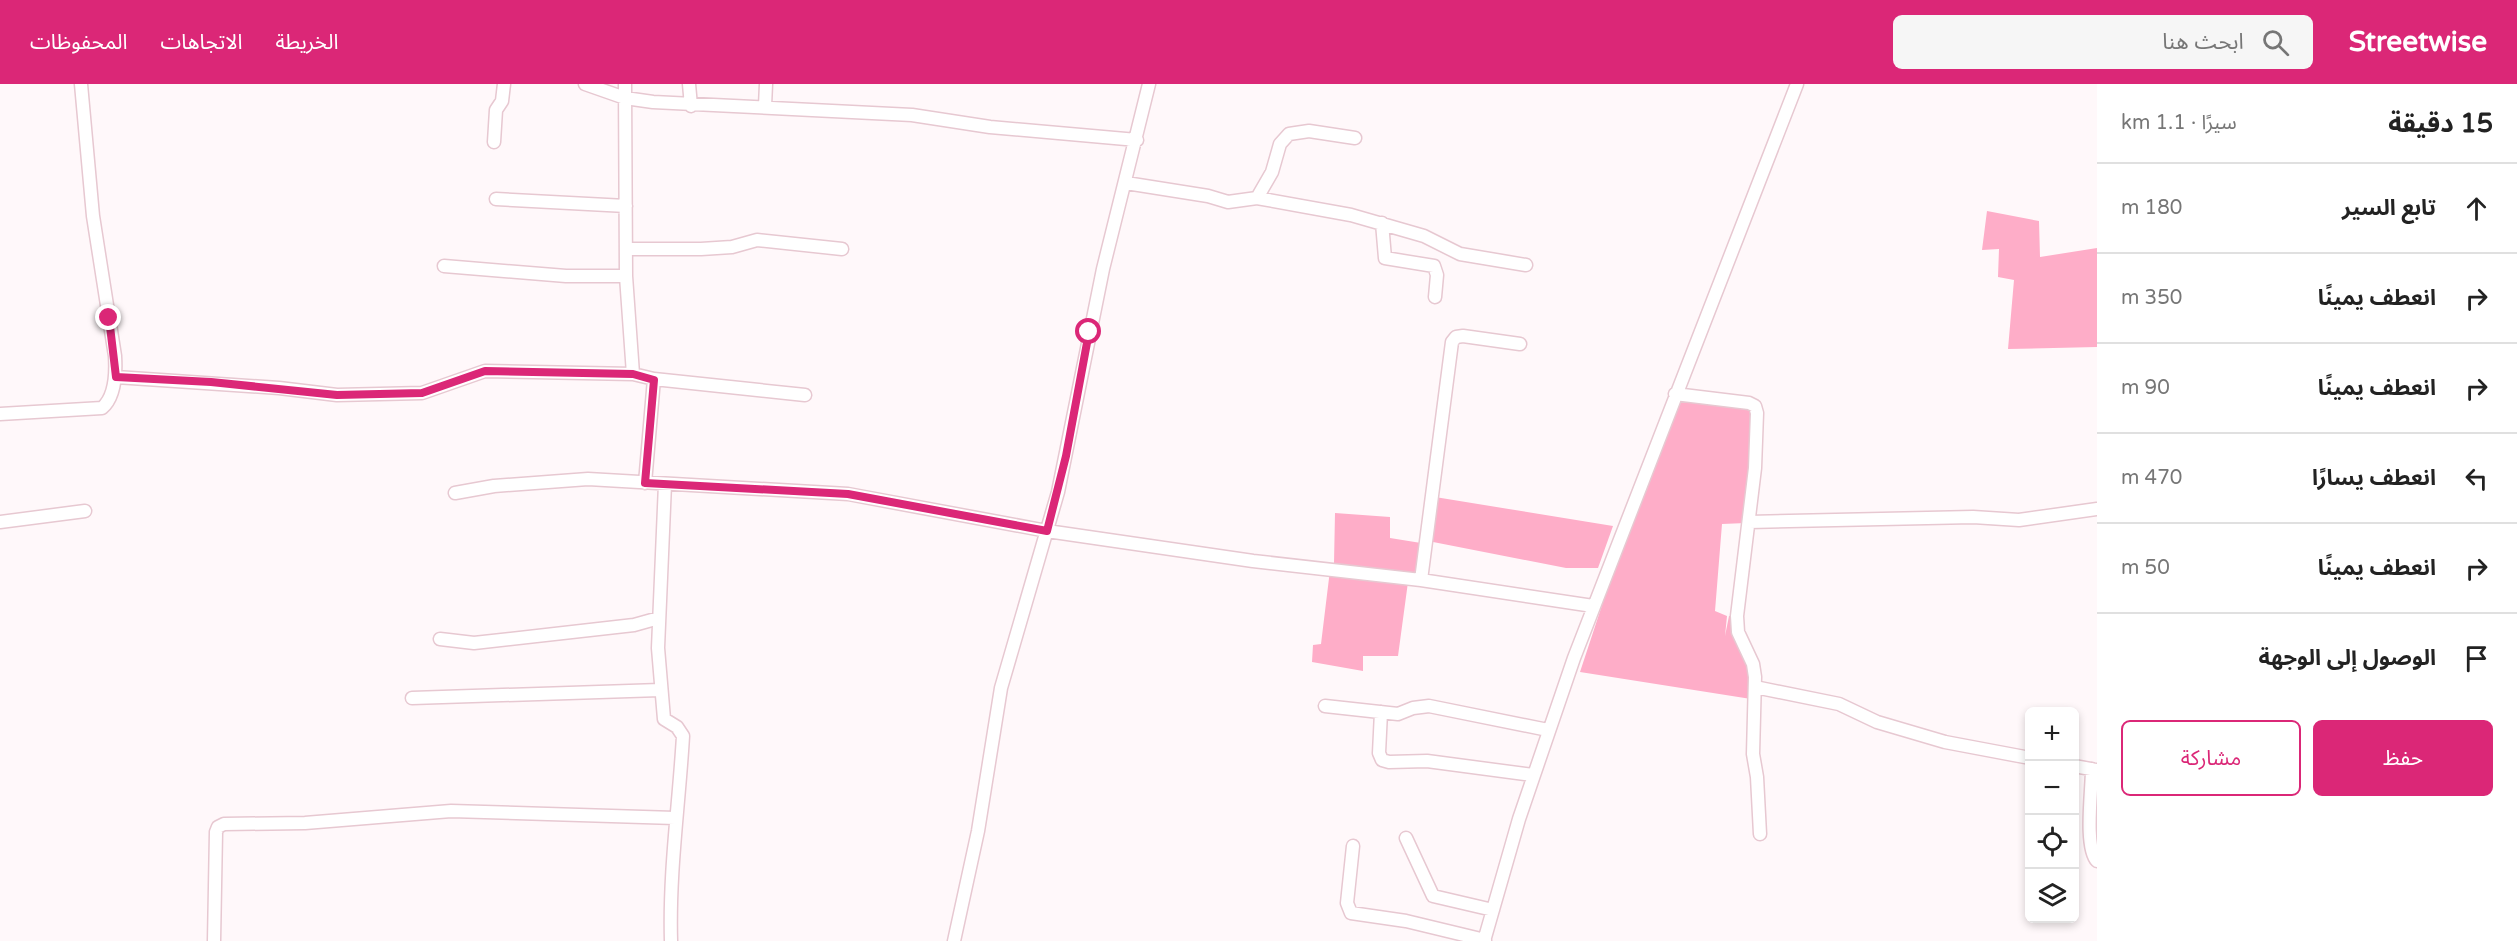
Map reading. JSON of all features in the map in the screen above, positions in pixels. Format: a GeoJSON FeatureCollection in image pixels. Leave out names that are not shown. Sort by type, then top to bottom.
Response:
{"type":"FeatureCollection","features":[{"type":"Feature","properties":{"kind":"street"},"geometry":{"type":"LineString","coordinates":[[0,414],[102,408],[107,404],[116,377],[115,356],[93,216],[81,84]]}},
{"type":"Feature","properties":{"kind":"street"},"geometry":{"type":"LineString","coordinates":[[494,142],[496,111],[502,101],[504,84]]}},
{"type":"Feature","properties":{"kind":"street"},"geometry":{"type":"LineString","coordinates":[[585,84],[625,99],[691,106],[765,106],[912,116],[990,128],[1137,140]]}},
{"type":"Feature","properties":{"kind":"street"},"geometry":{"type":"LineString","coordinates":[[625,84],[626,276],[633,374]]}},
{"type":"Feature","properties":{"kind":"street"},"geometry":{"type":"LineString","coordinates":[[689,84],[691,106]]}},
{"type":"Feature","properties":{"kind":"street"},"geometry":{"type":"LineString","coordinates":[[765,106],[766,84]]}},
{"type":"Feature","properties":{"kind":"street"},"geometry":{"type":"LineString","coordinates":[[954,941],[979,825],[1000,688],[1060,483],[1103,270],[1149,84]]}},
{"type":"Feature","properties":{"kind":"street"},"geometry":{"type":"LineString","coordinates":[[1353,846],[1347,903],[1351,913],[1406,921],[1485,940],[1533,775],[1593,606],[1797,84]]}},
{"type":"Feature","properties":{"kind":"street"},"geometry":{"type":"LineString","coordinates":[[1257,198],[1272,172],[1280,144],[1289,134],[1309,131],[1355,138]]}},
{"type":"Feature","properties":{"kind":"street"},"geometry":{"type":"LineString","coordinates":[[1126,183],[1208,196],[1228,202],[1257,198],[1382,223],[1424,236],[1460,254],[1527,265]]}},
{"type":"Feature","properties":{"kind":"street"},"geometry":{"type":"LineString","coordinates":[[496,199],[626,206]]}},
{"type":"Feature","properties":{"kind":"street"},"geometry":{"type":"LineString","coordinates":[[1382,223],[1383,255],[1389,259],[1434,266],[1437,275],[1435,297]]}},
{"type":"Feature","properties":{"kind":"street"},"geometry":{"type":"LineString","coordinates":[[626,249],[722,248],[757,240],[842,249]]}},
{"type":"Feature","properties":{"kind":"street"},"geometry":{"type":"LineString","coordinates":[[444,266],[566,276],[626,276]]}},
{"type":"Feature","properties":{"kind":"street"},"geometry":{"type":"LineString","coordinates":[[1420,580],[1452,342],[1456,337],[1462,336],[1520,344]]}},
{"type":"Feature","properties":{"kind":"street"},"geometry":{"type":"LineString","coordinates":[[116,377],[211,382],[337,395],[422,393],[485,371],[633,374],[654,380],[805,395]]}},
{"type":"Feature","properties":{"kind":"street"},"geometry":{"type":"LineString","coordinates":[[645,483],[654,380]]}},
{"type":"Feature","properties":{"kind":"street"},"geometry":{"type":"LineString","coordinates":[[1675,394],[1749,403],[1755,406],[1757,413],[1755,468],[1737,616],[1738,632],[1753,664],[1755,687],[1753,754],[1757,777],[1760,834]]}},
{"type":"Feature","properties":{"kind":"street"},"geometry":{"type":"LineString","coordinates":[[455,493],[478,488],[588,479],[848,494],[1047,531],[1253,561],[1420,580],[1593,606]]}},
{"type":"Feature","properties":{"kind":"street"},"geometry":{"type":"LineString","coordinates":[[665,484],[659,618],[660,690],[664,719],[677,727],[683,736],[669,892],[671,941]]}},
{"type":"Feature","properties":{"kind":"street"},"geometry":{"type":"LineString","coordinates":[[1749,522],[1972,517],[2019,520],[2097,509]]}},
{"type":"Feature","properties":{"kind":"street"},"geometry":{"type":"LineString","coordinates":[[0,522],[86,511]]}},
{"type":"Feature","properties":{"kind":"street"},"geometry":{"type":"LineString","coordinates":[[440,639],[474,643],[634,625],[659,618]]}},
{"type":"Feature","properties":{"kind":"street"},"geometry":{"type":"LineString","coordinates":[[1755,687],[1839,704],[1877,722],[1945,742],[2025,757]]}},
{"type":"Feature","properties":{"kind":"street"},"geometry":{"type":"LineString","coordinates":[[412,698],[660,690]]}},
{"type":"Feature","properties":{"kind":"street"},"geometry":{"type":"LineString","coordinates":[[1325,706],[1398,714],[1413,708],[1429,706],[1548,730]]}},
{"type":"Feature","properties":{"kind":"street"},"geometry":{"type":"LineString","coordinates":[[1381,712],[1379,753],[1382,759],[1389,762],[1427,761],[1533,775]]}},
{"type":"Feature","properties":{"kind":"street"},"geometry":{"type":"LineString","coordinates":[[2079,767],[2095,770],[2091,835],[2092,855],[2097,861]]}},
{"type":"Feature","properties":{"kind":"street"},"geometry":{"type":"LineString","coordinates":[[214,941],[216,832],[218,827],[224,824],[305,823],[451,811],[675,818]]}},
{"type":"Feature","properties":{"kind":"street"},"geometry":{"type":"LineString","coordinates":[[1406,838],[1432,896],[1493,910]]}},
{"type":"Feature","properties":{"kind":"shaded area"},"geometry":{"type":"Polygon","coordinates":[[[1987,211],[2039,221],[2040,257],[2097,248],[2097,347],[2008,349],[2014,280],[1998,277],[1999,249],[1982,250],[1987,211]]]}},
{"type":"Feature","properties":{"kind":"shaded area"},"geometry":{"type":"Polygon","coordinates":[[[1681,399],[1752,410],[1746,523],[1722,524],[1715,611],[1727,616],[1725,636],[1729,616],[1733,616],[1752,679],[1751,699],[1580,672],[1607,590],[1681,399]]]}},
{"type":"Feature","properties":{"kind":"shaded area"},"geometry":{"type":"Polygon","coordinates":[[[1435,497],[1613,526],[1598,568],[1566,568],[1428,541],[1435,497]]]}},
{"type":"Feature","properties":{"kind":"shaded area"},"geometry":{"type":"Polygon","coordinates":[[[1335,513],[1390,517],[1390,538],[1421,543],[1419,576],[1334,563],[1335,513]]]}},
{"type":"Feature","properties":{"kind":"shaded area"},"geometry":{"type":"Polygon","coordinates":[[[1330,570],[1408,582],[1398,656],[1363,656],[1363,671],[1312,662],[1313,645],[1321,644],[1330,570]]]}},
{"type":"Feature","properties":{"kind":"route"},"geometry":{"type":"LineString","coordinates":[[109,318],[116,377],[139,380],[211,382],[337,395],[422,393],[485,371],[589,375],[633,374],[654,380],[645,483],[848,494],[1047,531],[1066,456],[1089,332]]}}]}
